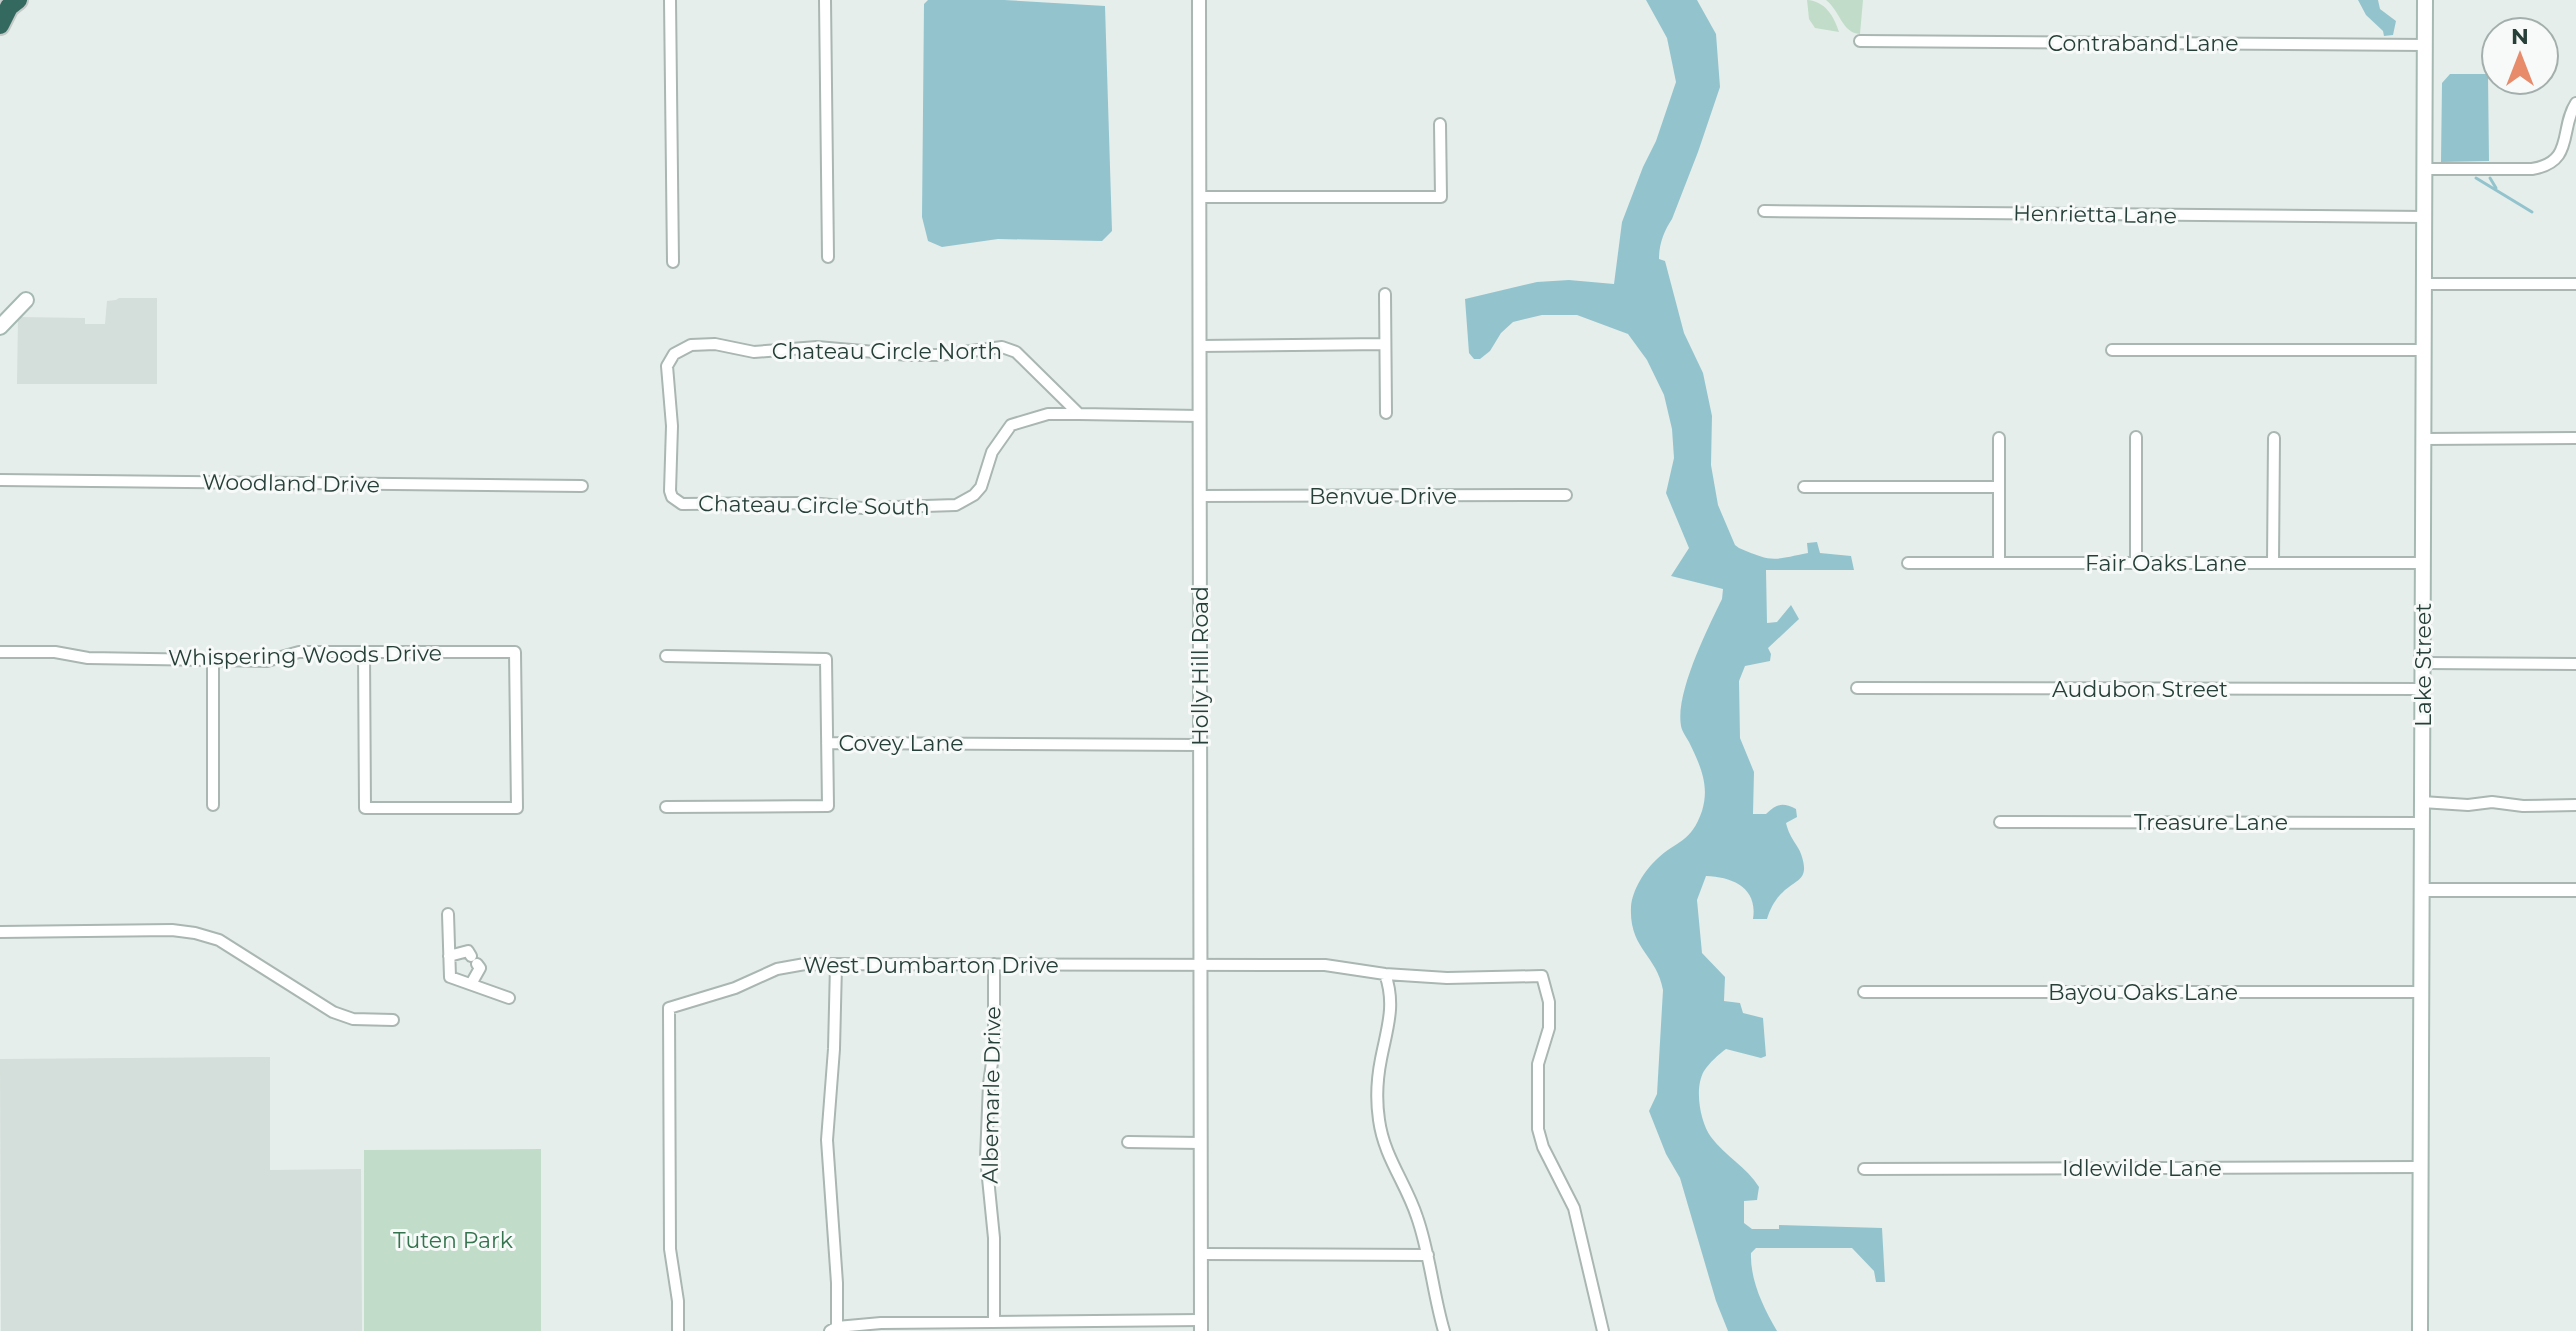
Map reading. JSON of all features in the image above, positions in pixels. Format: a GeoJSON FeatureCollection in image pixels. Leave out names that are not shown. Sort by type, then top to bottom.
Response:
{"type":"FeatureCollection","features":[{"type":"Feature","properties":{"kind":"highway"},"geometry":{"type":"LineString","coordinates":[[0,25],[9,7],[18,0]]}},
{"type":"Feature","properties":{"kind":"main road","name":"Lake Street"},"geometry":{"type":"LineString","coordinates":[[2420,1331],[2425,0]]}},
{"type":"Feature","properties":{"kind":"main road"},"geometry":{"type":"LineString","coordinates":[[0,327],[26,300]]}},
{"type":"Feature","properties":{"kind":"street"},"geometry":{"type":"LineString","coordinates":[[670,0],[673,262]]}},
{"type":"Feature","properties":{"kind":"street"},"geometry":{"type":"LineString","coordinates":[[825,0],[828,257]]}},
{"type":"Feature","properties":{"kind":"street","name":"Holly Hill Road"},"geometry":{"type":"LineString","coordinates":[[1199,0],[1201,1326]]}},
{"type":"Feature","properties":{"kind":"street","name":"Contraband Lane"},"geometry":{"type":"LineString","coordinates":[[1860,41],[2426,45]]}},
{"type":"Feature","properties":{"kind":"street"},"geometry":{"type":"LineString","coordinates":[[2425,169],[2532,169],[2547,164],[2565,145],[2568,120],[2576,103]]}},
{"type":"Feature","properties":{"kind":"street"},"geometry":{"type":"LineString","coordinates":[[1200,197],[1441,197],[1440,124]]}},
{"type":"Feature","properties":{"kind":"street","name":"Henrietta Lane"},"geometry":{"type":"LineString","coordinates":[[1764,211],[2426,217]]}},
{"type":"Feature","properties":{"kind":"street"},"geometry":{"type":"LineString","coordinates":[[2425,284],[2576,284]]}},
{"type":"Feature","properties":{"kind":"street"},"geometry":{"type":"LineString","coordinates":[[1385,294],[1386,413]]}},
{"type":"Feature","properties":{"kind":"street"},"geometry":{"type":"LineString","coordinates":[[1200,346],[1385,344]]}},
{"type":"Feature","properties":{"kind":"street","name":"Chateau Circle North"},"geometry":{"type":"LineString","coordinates":[[672,426],[667,366],[678,350],[691,345],[737,347],[754,352],[817,347],[909,355],[940,355],[1002,347],[1016,352],[1079,414]]}},
{"type":"Feature","properties":{"kind":"street"},"geometry":{"type":"LineString","coordinates":[[2112,350],[2425,350]]}},
{"type":"Feature","properties":{"kind":"street","name":"Chateau Circle South"},"geometry":{"type":"LineString","coordinates":[[672,426],[670,491],[672,497],[682,504],[810,503],[863,508],[942,507],[956,505],[974,495],[985,478],[997,442],[1011,425],[1048,414],[1079,414]]}},
{"type":"Feature","properties":{"kind":"street"},"geometry":{"type":"LineString","coordinates":[[1079,414],[1200,416]]}},
{"type":"Feature","properties":{"kind":"street"},"geometry":{"type":"LineString","coordinates":[[2136,437],[2136,562]]}},
{"type":"Feature","properties":{"kind":"street"},"geometry":{"type":"LineString","coordinates":[[1999,438],[1999,563]]}},
{"type":"Feature","properties":{"kind":"street"},"geometry":{"type":"LineString","coordinates":[[2273,563],[2274,438]]}},
{"type":"Feature","properties":{"kind":"street"},"geometry":{"type":"LineString","coordinates":[[2424,439],[2576,438]]}},
{"type":"Feature","properties":{"kind":"street","name":"Woodland Drive"},"geometry":{"type":"LineString","coordinates":[[0,480],[582,486]]}},
{"type":"Feature","properties":{"kind":"street"},"geometry":{"type":"LineString","coordinates":[[1804,487],[1999,487]]}},
{"type":"Feature","properties":{"kind":"street","name":"Benvue Drive"},"geometry":{"type":"LineString","coordinates":[[1200,496],[1566,495]]}},
{"type":"Feature","properties":{"kind":"street","name":"Fair Oaks Lane"},"geometry":{"type":"LineString","coordinates":[[1908,563],[2424,563]]}},
{"type":"Feature","properties":{"kind":"street","name":"Whispering Woods Drive"},"geometry":{"type":"LineString","coordinates":[[0,652],[55,652],[88,658],[267,661],[299,652],[364,652],[515,652],[517,808],[365,808],[364,652]]}},
{"type":"Feature","properties":{"kind":"street"},"geometry":{"type":"LineString","coordinates":[[666,656],[826,659],[827,743]]}},
{"type":"Feature","properties":{"kind":"street"},"geometry":{"type":"LineString","coordinates":[[213,660],[213,805]]}},
{"type":"Feature","properties":{"kind":"street"},"geometry":{"type":"LineString","coordinates":[[2423,663],[2576,664]]}},
{"type":"Feature","properties":{"kind":"street","name":"Audubon Street"},"geometry":{"type":"LineString","coordinates":[[1857,688],[2423,689]]}},
{"type":"Feature","properties":{"kind":"street","name":"Covey Lane"},"geometry":{"type":"LineString","coordinates":[[666,807],[828,806],[827,743],[1200,745]]}},
{"type":"Feature","properties":{"kind":"street"},"geometry":{"type":"LineString","coordinates":[[2422,802],[2576,805]]}},
{"type":"Feature","properties":{"kind":"street","name":"Treasure Lane"},"geometry":{"type":"LineString","coordinates":[[2000,822],[2422,823]]}},
{"type":"Feature","properties":{"kind":"street"},"geometry":{"type":"LineString","coordinates":[[2422,890],[2576,890]]}},
{"type":"Feature","properties":{"kind":"street"},"geometry":{"type":"LineString","coordinates":[[448,914],[450,977],[509,998]]}},
{"type":"Feature","properties":{"kind":"street"},"geometry":{"type":"LineString","coordinates":[[0,932],[172,930],[195,933],[219,940],[333,1012],[353,1019],[393,1020]]}},
{"type":"Feature","properties":{"kind":"street"},"geometry":{"type":"LineString","coordinates":[[449,956],[468,951],[480,968],[471,984]]}},
{"type":"Feature","properties":{"kind":"street","name":"West Dumbarton Drive"},"geometry":{"type":"LineString","coordinates":[[678,1331],[678,1301],[670,1249],[669,1008],[735,988],[777,969],[805,964],[1325,965],[1385,974],[1447,978],[1542,976],[1549,1002],[1549,1028],[1538,1064],[1538,1129],[1543,1147],[1574,1208],[1603,1331]]}},
{"type":"Feature","properties":{"kind":"street","name":"Albemarle Drive"},"geometry":{"type":"LineString","coordinates":[[994,964],[994,1048],[986,1158],[994,1238],[994,1321]]}},
{"type":"Feature","properties":{"kind":"street"},"geometry":{"type":"LineString","coordinates":[[836,965],[827,1140],[837,1283],[834,1329],[881,1323],[994,1321],[1201,1326]]}},
{"type":"Feature","properties":{"kind":"street"},"geometry":{"type":"LineString","coordinates":[[1385,974],[1391,1010],[1378,1075],[1379,1119],[1390,1162],[1416,1212],[1444,1331]]}},
{"type":"Feature","properties":{"kind":"street","name":"Bayou Oaks Lane"},"geometry":{"type":"LineString","coordinates":[[1864,992],[2421,992]]}},
{"type":"Feature","properties":{"kind":"street"},"geometry":{"type":"LineString","coordinates":[[1128,1142],[1201,1143]]}},
{"type":"Feature","properties":{"kind":"street","name":"Idlewilde Lane"},"geometry":{"type":"LineString","coordinates":[[1864,1169],[2421,1167]]}},
{"type":"Feature","properties":{"kind":"street"},"geometry":{"type":"LineString","coordinates":[[1201,1254],[1428,1255]]}},
{"type":"Feature","properties":{"kind":"shaded area"},"geometry":{"type":"Polygon","coordinates":[[[157,298],[157,384],[17,384],[18,317],[85,318],[85,324],[105,324],[107,301],[157,298]]]}},
{"type":"Feature","properties":{"kind":"shaded area"},"geometry":{"type":"Polygon","coordinates":[[[270,1057],[270,1170],[361,1169],[362,1331],[1,1331],[0,1059],[270,1057]]]}},
{"type":"Feature","properties":{"kind":"green space"},"geometry":{"type":"Polygon","coordinates":[[[1807,0],[1819,3],[1828,10],[1839,32],[1815,28],[1809,19],[1807,0]]]}},
{"type":"Feature","properties":{"kind":"green space"},"geometry":{"type":"Polygon","coordinates":[[[1826,0],[1863,0],[1860,34],[1845,26],[1826,0]]]}},
{"type":"Feature","properties":{"kind":"green space","name":"Tuten Park"},"geometry":{"type":"Polygon","coordinates":[[[541,1149],[541,1331],[364,1331],[364,1150],[541,1149]]]}},
{"type":"Feature","properties":{"kind":"water"},"geometry":{"type":"Polygon","coordinates":[[[928,0],[1004,0],[1105,6],[1112,231],[1102,241],[998,239],[942,247],[928,241],[922,217],[924,4],[928,0]]]}},
{"type":"Feature","properties":{"kind":"water"},"geometry":{"type":"Polygon","coordinates":[[[1646,0],[1697,0],[1716,34],[1720,87],[1698,152],[1662,238],[1659,259],[1665,261],[1684,333],[1703,373],[1712,416],[1711,465],[1718,505],[1739,548],[1767,558],[1780,558],[1808,553],[1807,543],[1817,542],[1820,553],[1851,556],[1854,570],[1766,570],[1767,623],[1777,622],[1791,605],[1799,619],[1768,648],[1770,661],[1745,666],[1739,681],[1740,738],[1754,772],[1753,814],[1766,814],[1780,805],[1796,809],[1797,817],[1786,823],[1802,857],[1803,875],[1778,898],[1767,919],[1753,919],[1752,899],[1742,886],[1725,879],[1706,876],[1697,900],[1702,953],[1725,977],[1724,1001],[1740,1003],[1743,1013],[1763,1018],[1766,1056],[1761,1058],[1726,1049],[1706,1068],[1699,1086],[1701,1114],[1707,1131],[1759,1187],[1757,1200],[1744,1201],[1744,1223],[1752,1229],[1779,1229],[1779,1225],[1882,1228],[1885,1282],[1876,1282],[1874,1271],[1852,1248],[1756,1248],[1751,1253],[1755,1283],[1777,1331],[1728,1331],[1716,1301],[1680,1178],[1666,1154],[1649,1111],[1657,1094],[1663,990],[1655,968],[1634,933],[1631,907],[1637,887],[1648,869],[1688,835],[1702,811],[1705,792],[1703,775],[1682,728],[1680,712],[1688,679],[1722,599],[1723,589],[1671,576],[1689,548],[1666,493],[1674,458],[1672,429],[1664,395],[1647,360],[1628,334],[1577,315],[1542,315],[1513,322],[1480,359],[1474,359],[1469,353],[1465,299],[1537,282],[1569,280],[1614,284],[1622,222],[1656,141],[1676,82],[1667,38],[1646,0]]]}},
{"type":"Feature","properties":{"kind":"water"},"geometry":{"type":"Polygon","coordinates":[[[2358,0],[2378,0],[2380,9],[2396,21],[2393,35],[2384,36],[2358,0]]]}},
{"type":"Feature","properties":{"kind":"water"},"geometry":{"type":"Polygon","coordinates":[[[2450,74],[2480,74],[2480,96],[2488,96],[2489,161],[2441,162],[2442,83],[2450,74]]]}},
{"type":"Feature","properties":{"kind":"waterway"},"geometry":{"type":"LineString","coordinates":[[2476,178],[2532,212]]}},
{"type":"Feature","properties":{"kind":"waterway"},"geometry":{"type":"LineString","coordinates":[[2490,178],[2496,188]]}}]}
